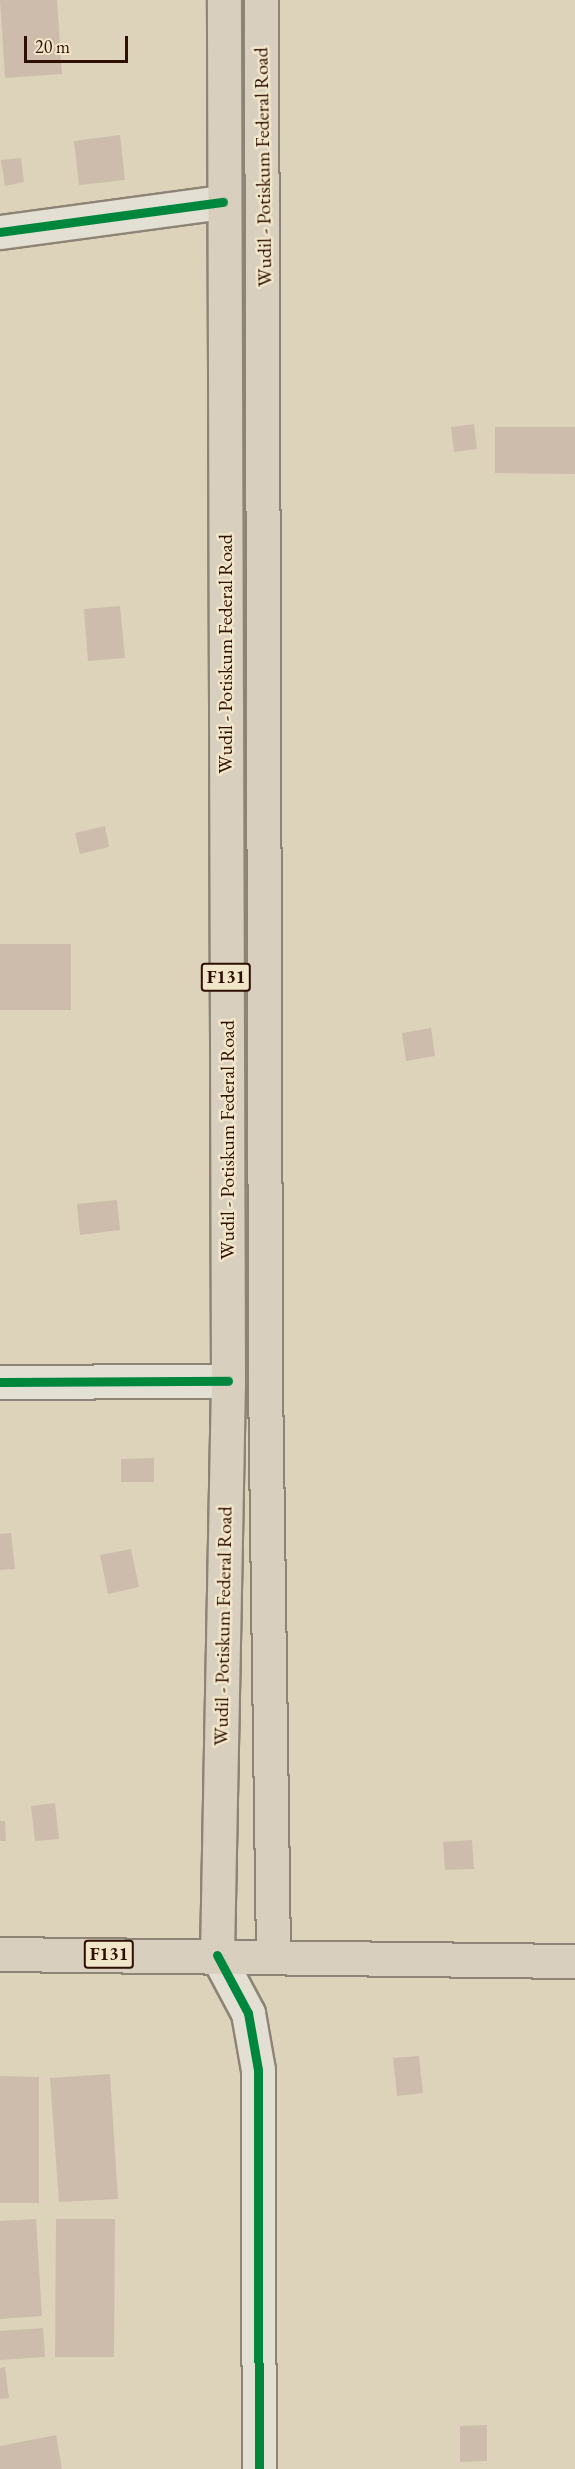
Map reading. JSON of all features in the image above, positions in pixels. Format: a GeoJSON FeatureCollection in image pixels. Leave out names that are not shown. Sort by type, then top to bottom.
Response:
{"type":"FeatureCollection","features":[{"type":"Feature","properties":{"kind":"main road","name":"Wudil - Potiskum Federal Road"},"geometry":{"type":"LineString","coordinates":[[217,1955],[228,1381],[224,0]]}},
{"type":"Feature","properties":{"kind":"main road","name":"Wudil - Potiskum Federal Road"},"geometry":{"type":"LineString","coordinates":[[261,0],[265,1368],[273,1954]]}},
{"type":"Feature","properties":{"kind":"main road","name":"F131"},"geometry":{"type":"LineString","coordinates":[[0,1954],[217,1955]]}},
{"type":"Feature","properties":{"kind":"main road"},"geometry":{"type":"LineString","coordinates":[[217,1955],[273,1954],[575,1961]]}},
{"type":"Feature","properties":{"kind":"street"},"geometry":{"type":"LineString","coordinates":[[0,232],[223,202]]}},
{"type":"Feature","properties":{"kind":"street"},"geometry":{"type":"LineString","coordinates":[[0,1382],[228,1381]]}},
{"type":"Feature","properties":{"kind":"street"},"geometry":{"type":"LineString","coordinates":[[217,1955],[248,2013],[258,2070],[259,2469]]}},
{"type":"Feature","properties":{"kind":"building"},"geometry":{"type":"Polygon","coordinates":[[[0,0],[57,0],[62,74],[5,78],[0,0]]]}},
{"type":"Feature","properties":{"kind":"building"},"geometry":{"type":"Polygon","coordinates":[[[120,135],[125,180],[79,185],[74,141],[120,135]]]}},
{"type":"Feature","properties":{"kind":"building"},"geometry":{"type":"Polygon","coordinates":[[[21,158],[24,182],[5,186],[1,160],[21,158]]]}},
{"type":"Feature","properties":{"kind":"building"},"geometry":{"type":"Polygon","coordinates":[[[474,424],[477,449],[454,452],[451,427],[474,424]]]}},
{"type":"Feature","properties":{"kind":"building"},"geometry":{"type":"Polygon","coordinates":[[[495,427],[575,427],[575,474],[495,473],[495,427]]]}},
{"type":"Feature","properties":{"kind":"building"},"geometry":{"type":"Polygon","coordinates":[[[120,606],[125,658],[88,661],[84,609],[120,606]]]}},
{"type":"Feature","properties":{"kind":"building"},"geometry":{"type":"Polygon","coordinates":[[[105,826],[109,847],[80,854],[75,833],[105,826]]]}},
{"type":"Feature","properties":{"kind":"building"},"geometry":{"type":"Polygon","coordinates":[[[0,944],[71,944],[71,1010],[0,1010],[0,944]]]}},
{"type":"Feature","properties":{"kind":"building"},"geometry":{"type":"Polygon","coordinates":[[[431,1028],[435,1056],[406,1061],[402,1033],[431,1028]]]}},
{"type":"Feature","properties":{"kind":"building"},"geometry":{"type":"Polygon","coordinates":[[[117,1200],[120,1230],[80,1235],[77,1204],[117,1200]]]}},
{"type":"Feature","properties":{"kind":"building"},"geometry":{"type":"Polygon","coordinates":[[[154,1458],[154,1482],[121,1482],[121,1459],[154,1458]]]}},
{"type":"Feature","properties":{"kind":"building"},"geometry":{"type":"Polygon","coordinates":[[[11,1533],[15,1569],[0,1570],[0,1534],[11,1533]]]}},
{"type":"Feature","properties":{"kind":"building"},"geometry":{"type":"Polygon","coordinates":[[[131,1549],[139,1587],[108,1594],[100,1555],[131,1549]]]}},
{"type":"Feature","properties":{"kind":"building"},"geometry":{"type":"Polygon","coordinates":[[[55,1803],[59,1839],[35,1841],[31,1806],[55,1803]]]}},
{"type":"Feature","properties":{"kind":"building"},"geometry":{"type":"Polygon","coordinates":[[[0,1821],[5,1821],[6,1841],[0,1841],[0,1821]]]}},
{"type":"Feature","properties":{"kind":"building"},"geometry":{"type":"Polygon","coordinates":[[[472,1840],[474,1869],[445,1870],[443,1842],[472,1840]]]}},
{"type":"Feature","properties":{"kind":"building"},"geometry":{"type":"Polygon","coordinates":[[[419,2056],[423,2093],[397,2096],[393,2058],[419,2056]]]}},
{"type":"Feature","properties":{"kind":"building"},"geometry":{"type":"Polygon","coordinates":[[[110,2074],[118,2199],[59,2202],[50,2078],[110,2074]]]}},
{"type":"Feature","properties":{"kind":"building"},"geometry":{"type":"Polygon","coordinates":[[[0,2076],[39,2077],[39,2203],[0,2203],[0,2076]]]}},
{"type":"Feature","properties":{"kind":"building"},"geometry":{"type":"Polygon","coordinates":[[[36,2219],[42,2316],[0,2319],[0,2221],[36,2219]]]}},
{"type":"Feature","properties":{"kind":"building"},"geometry":{"type":"Polygon","coordinates":[[[56,2219],[115,2219],[114,2357],[55,2357],[56,2219]]]}},
{"type":"Feature","properties":{"kind":"building"},"geometry":{"type":"Polygon","coordinates":[[[43,2328],[45,2357],[0,2360],[0,2331],[43,2328]]]}},
{"type":"Feature","properties":{"kind":"building"},"geometry":{"type":"Polygon","coordinates":[[[5,2367],[9,2398],[0,2399],[0,2368],[5,2367]]]}},
{"type":"Feature","properties":{"kind":"building"},"geometry":{"type":"Polygon","coordinates":[[[487,2425],[487,2461],[460,2462],[460,2426],[487,2425]]]}},
{"type":"Feature","properties":{"kind":"building"},"geometry":{"type":"Polygon","coordinates":[[[56,2435],[62,2469],[0,2469],[0,2446],[56,2435]]]}},
{"type":"Feature","properties":{"kind":"cycle path"},"geometry":{"type":"LineString","coordinates":[[0,232],[223,202]]}},
{"type":"Feature","properties":{"kind":"cycle path"},"geometry":{"type":"LineString","coordinates":[[0,1382],[228,1381]]}},
{"type":"Feature","properties":{"kind":"cycle path"},"geometry":{"type":"LineString","coordinates":[[217,1955],[248,2013],[258,2070],[259,2469]]}}]}
